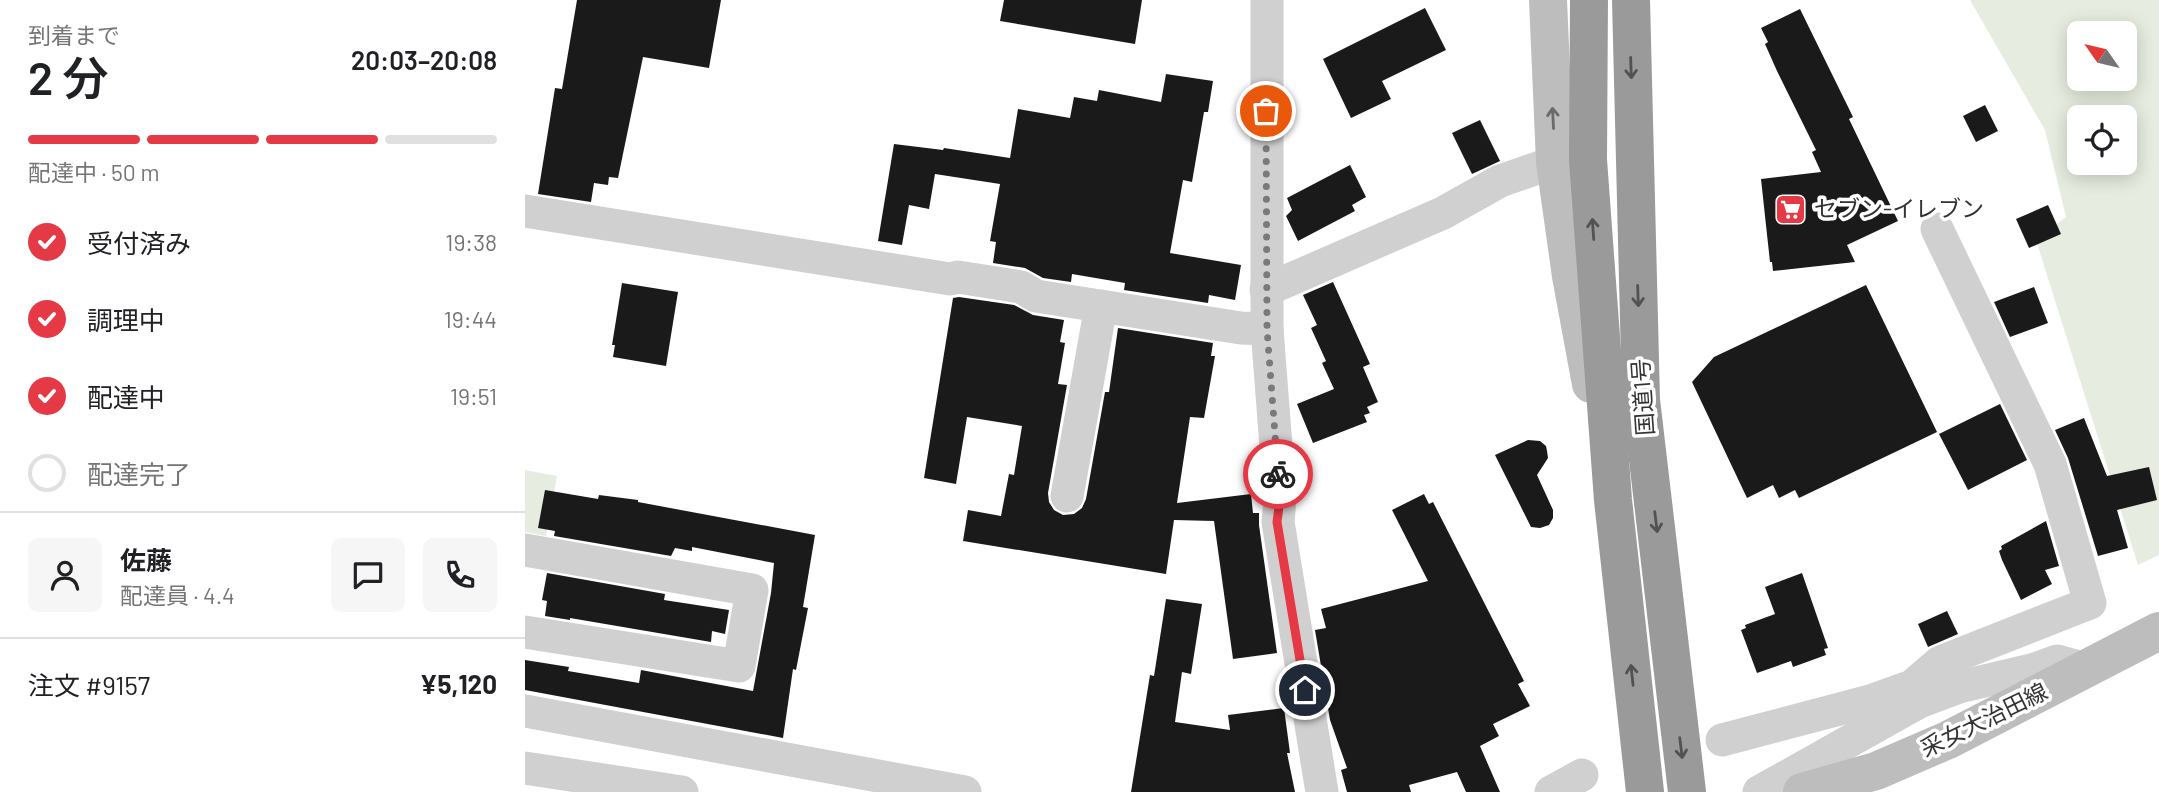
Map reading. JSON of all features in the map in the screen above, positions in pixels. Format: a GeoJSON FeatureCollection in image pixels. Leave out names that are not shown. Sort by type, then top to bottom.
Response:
{"type":"FeatureCollection","features":[{"type":"Feature","properties":{"kind":"highway","name":"国道1号"},"geometry":{"type":"LineString","coordinates":[[1589,0],[1588,160],[1613,500],[1645,792]]}},
{"type":"Feature","properties":{"kind":"highway","name":"国道1号"},"geometry":{"type":"LineString","coordinates":[[1631,0],[1641,400],[1686,792]]}},
{"type":"Feature","properties":{"kind":"main road"},"geometry":{"type":"LineString","coordinates":[[1548,0],[1555,162],[1571,276],[1613,500]]}},
{"type":"Feature","properties":{"kind":"main road","name":"采女大治田線"},"geometry":{"type":"LineString","coordinates":[[1801,792],[1876,771],[1948,740],[2159,631]]}},
{"type":"Feature","properties":{"kind":"street"},"geometry":{"type":"LineString","coordinates":[[1267,0],[1266,290],[1280,499],[1277,522],[1322,792]]}},
{"type":"Feature","properties":{"kind":"street"},"geometry":{"type":"LineString","coordinates":[[1266,290],[1443,213],[1500,181],[1555,162]]}},
{"type":"Feature","properties":{"kind":"street"},"geometry":{"type":"LineString","coordinates":[[525,211],[950,279],[958,277],[1021,287],[1036,296],[1241,328],[1267,329]]}},
{"type":"Feature","properties":{"kind":"street"},"geometry":{"type":"LineString","coordinates":[[1759,792],[1916,694],[1940,662],[2090,603],[2050,464],[1937,229]]}},
{"type":"Feature","properties":{"kind":"street"},"geometry":{"type":"LineString","coordinates":[[1067,496],[1101,306]]}},
{"type":"Feature","properties":{"kind":"street"},"geometry":{"type":"LineString","coordinates":[[525,551],[752,590],[739,666],[525,632]]}},
{"type":"Feature","properties":{"kind":"street"},"geometry":{"type":"LineString","coordinates":[[1722,740],[1870,701],[1959,687],[2057,661],[2086,669]]}},
{"type":"Feature","properties":{"kind":"street"},"geometry":{"type":"LineString","coordinates":[[525,711],[965,792]]}},
{"type":"Feature","properties":{"kind":"street"},"geometry":{"type":"LineString","coordinates":[[525,752],[607,781]]}},
{"type":"Feature","properties":{"kind":"street"},"geometry":{"type":"LineString","coordinates":[[525,768],[682,792]]}},
{"type":"Feature","properties":{"kind":"street"},"geometry":{"type":"LineString","coordinates":[[1551,792],[1582,775]]}},
{"type":"Feature","properties":{"kind":"shaded area"},"geometry":{"type":"Polygon","coordinates":[[[1970,0],[2159,0],[2159,555],[2138,565],[2036,240],[2066,217],[2045,130],[1970,0]]]}},
{"type":"Feature","properties":{"kind":"shaded area"},"geometry":{"type":"Polygon","coordinates":[[[525,470],[557,476],[546,536],[525,532],[525,470]]]}},
{"type":"Feature","properties":{"kind":"building"},"geometry":{"type":"Polygon","coordinates":[[[577,0],[721,0],[709,68],[643,57],[618,178],[609,177],[608,185],[594,183],[591,202],[538,194],[555,88],[562,89],[577,0]]]}},
{"type":"Feature","properties":{"kind":"building"},"geometry":{"type":"Polygon","coordinates":[[[1004,0],[1142,0],[1135,44],[1000,21],[1004,0]]]}},
{"type":"Feature","properties":{"kind":"building"},"geometry":{"type":"Polygon","coordinates":[[[1425,8],[1446,50],[1382,81],[1391,99],[1351,118],[1323,59],[1425,8]]]}},
{"type":"Feature","properties":{"kind":"building"},"geometry":{"type":"Polygon","coordinates":[[[1800,9],[1853,117],[1849,119],[1898,221],[1847,245],[1855,262],[1773,271],[1761,179],[1821,172],[1812,152],[1816,150],[1777,71],[1761,28],[1800,9]]]}},
{"type":"Feature","properties":{"kind":"building"},"geometry":{"type":"Polygon","coordinates":[[[1166,74],[1213,81],[1208,112],[1204,112],[1192,182],[1183,180],[1170,253],[1241,265],[1235,300],[1209,295],[1208,303],[1124,290],[1125,283],[1072,274],[1071,282],[1043,278],[1025,268],[993,263],[996,242],[990,241],[1000,184],[935,174],[929,209],[909,205],[902,245],[878,241],[894,144],[1010,158],[1018,109],[1070,118],[1074,97],[1097,101],[1099,90],[1161,102],[1166,74]]]}},
{"type":"Feature","properties":{"kind":"building"},"geometry":{"type":"Polygon","coordinates":[[[1985,105],[1998,131],[1976,142],[1963,116],[1985,105]]]}},
{"type":"Feature","properties":{"kind":"building"},"geometry":{"type":"Polygon","coordinates":[[[1480,120],[1500,161],[1472,174],[1452,133],[1480,120]]]}},
{"type":"Feature","properties":{"kind":"building"},"geometry":{"type":"Polygon","coordinates":[[[1350,165],[1366,197],[1352,205],[1355,211],[1298,241],[1286,216],[1292,210],[1287,198],[1350,165]]]}},
{"type":"Feature","properties":{"kind":"building"},"geometry":{"type":"Polygon","coordinates":[[[2048,205],[2061,234],[2029,248],[2016,219],[2048,205]]]}},
{"type":"Feature","properties":{"kind":"building"},"geometry":{"type":"Polygon","coordinates":[[[1333,282],[1370,364],[1363,367],[1378,402],[1367,407],[1370,413],[1364,415],[1367,422],[1313,443],[1297,404],[1334,389],[1322,363],[1326,361],[1311,328],[1317,325],[1303,295],[1333,282]]]}},
{"type":"Feature","properties":{"kind":"building"},"geometry":{"type":"Polygon","coordinates":[[[622,283],[678,292],[666,366],[613,357],[615,345],[612,345],[622,283]]]}},
{"type":"Feature","properties":{"kind":"building"},"geometry":{"type":"Polygon","coordinates":[[[1866,285],[1937,432],[1799,498],[1795,490],[1779,498],[1773,485],[1747,498],[1692,382],[1714,357],[1866,285]]]}},
{"type":"Feature","properties":{"kind":"building"},"geometry":{"type":"Polygon","coordinates":[[[2034,287],[2048,323],[2010,337],[1994,302],[2034,287]]]}},
{"type":"Feature","properties":{"kind":"building"},"geometry":{"type":"Polygon","coordinates":[[[953,298],[1014,305],[1033,315],[1064,320],[1060,342],[1065,343],[1058,384],[1067,385],[1048,493],[1054,510],[1063,515],[1074,514],[1082,508],[1086,499],[1105,392],[1109,392],[1118,328],[1213,343],[1211,356],[1215,356],[1204,418],[1190,417],[1177,503],[1251,494],[1253,513],[1259,513],[1277,653],[1233,659],[1214,521],[1174,520],[1166,574],[963,541],[968,510],[1001,516],[1009,474],[1014,475],[1022,426],[967,417],[956,484],[924,478],[953,298]]]}},
{"type":"Feature","properties":{"kind":"building"},"geometry":{"type":"Polygon","coordinates":[[[2000,404],[2027,460],[1968,490],[1939,434],[2000,404]]]}},
{"type":"Feature","properties":{"kind":"building"},"geometry":{"type":"Polygon","coordinates":[[[2084,418],[2107,476],[2149,467],[2157,500],[2117,510],[2128,548],[2098,556],[2068,458],[2055,430],[2084,418]]]}},
{"type":"Feature","properties":{"kind":"building"},"geometry":{"type":"Polygon","coordinates":[[[1528,440],[1540,441],[1546,446],[1548,458],[1537,475],[1553,510],[1553,518],[1549,525],[1540,528],[1531,527],[1495,455],[1528,440]]]}},
{"type":"Feature","properties":{"kind":"building"},"geometry":{"type":"Polygon","coordinates":[[[545,490],[598,499],[599,495],[638,500],[815,535],[803,607],[808,608],[796,670],[793,669],[783,738],[525,690],[525,660],[569,667],[568,671],[639,683],[641,670],[753,691],[774,563],[692,547],[692,551],[675,548],[671,556],[554,536],[555,531],[538,528],[545,490]]]}},
{"type":"Feature","properties":{"kind":"building"},"geometry":{"type":"Polygon","coordinates":[[[1424,494],[1429,504],[1433,502],[1524,681],[1518,684],[1530,706],[1493,724],[1499,736],[1480,746],[1500,792],[1466,792],[1457,772],[1409,785],[1411,792],[1347,792],[1341,770],[1347,768],[1330,720],[1315,630],[1326,628],[1321,609],[1428,581],[1392,510],[1424,494]]]}},
{"type":"Feature","properties":{"kind":"building"},"geometry":{"type":"Polygon","coordinates":[[[2046,521],[2059,566],[2045,570],[2052,584],[2021,600],[1999,551],[2001,546],[2046,521]]]}},
{"type":"Feature","properties":{"kind":"building"},"geometry":{"type":"Polygon","coordinates":[[[547,573],[665,594],[664,600],[729,610],[725,634],[712,631],[711,642],[545,616],[547,601],[542,600],[547,573]]]}},
{"type":"Feature","properties":{"kind":"building"},"geometry":{"type":"Polygon","coordinates":[[[1802,573],[1828,648],[1824,649],[1826,655],[1793,667],[1791,661],[1757,673],[1741,630],[1746,628],[1745,625],[1775,614],[1765,587],[1802,573]]]}},
{"type":"Feature","properties":{"kind":"building"},"geometry":{"type":"Polygon","coordinates":[[[1166,599],[1202,604],[1191,674],[1182,672],[1175,722],[1230,730],[1228,715],[1284,708],[1290,753],[1287,753],[1295,792],[1131,792],[1150,675],[1154,676],[1166,599]]]}},
{"type":"Feature","properties":{"kind":"building"},"geometry":{"type":"Polygon","coordinates":[[[1947,611],[1958,634],[1928,647],[1918,624],[1947,611]]]}},
{"type":"Feature","properties":{"kind":"way so far"},"geometry":{"type":"LineString","coordinates":[[1266,111],[1267,329],[1278,474]]}},
{"type":"Feature","properties":{"kind":"place","name":"セブン-イレブン"},"geometry":{"type":"Point","coordinates":[1791,209]}},
{"type":"Feature","properties":{"kind":"route"},"geometry":{"type":"LineString","coordinates":[[1278,474],[1280,499],[1277,522],[1305,690]]}}]}
